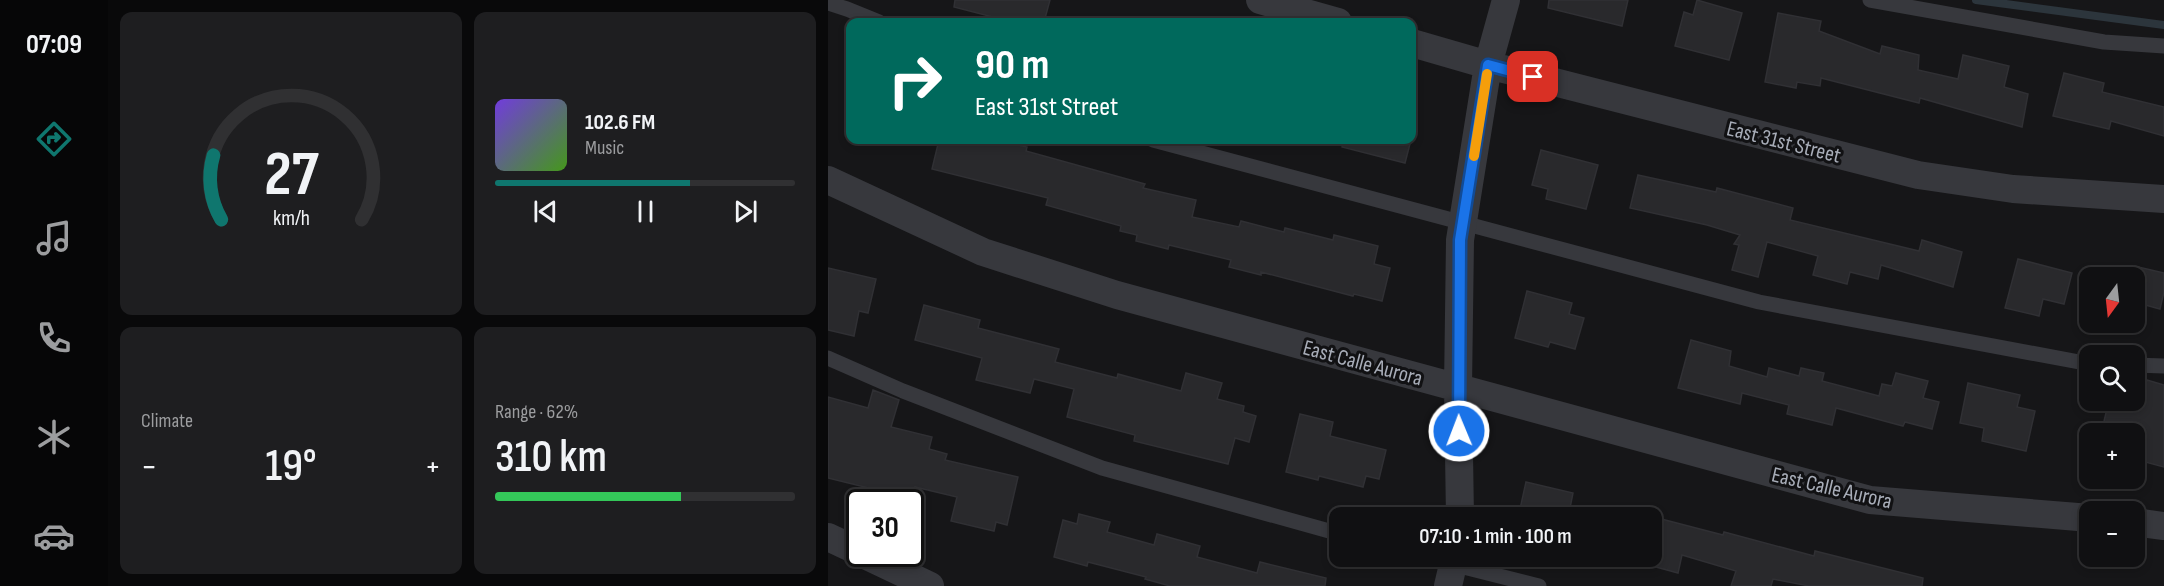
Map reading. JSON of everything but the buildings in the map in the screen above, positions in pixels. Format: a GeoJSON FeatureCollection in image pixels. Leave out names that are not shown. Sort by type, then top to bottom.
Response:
{"type":"FeatureCollection","features":[{"type":"Feature","properties":{"kind":"street"},"geometry":{"type":"LineString","coordinates":[[1260,0],[1324,18]]}},
{"type":"Feature","properties":{"kind":"street"},"geometry":{"type":"LineString","coordinates":[[1460,507],[1458,388],[1460,240],[1488,65],[1506,0]]}},
{"type":"Feature","properties":{"kind":"street","name":"East 31st Street"},"geometry":{"type":"LineString","coordinates":[[1416,44],[1488,65],[1918,175],[2013,189],[2164,199]]}},
{"type":"Feature","properties":{"kind":"street","name":"East Calle Aurora"},"geometry":{"type":"LineString","coordinates":[[828,180],[983,252],[1117,295],[1870,500],[2079,517]]}},
{"type":"Feature","properties":{"kind":"street"},"geometry":{"type":"LineString","coordinates":[[2145,523],[2164,526]]}},
{"type":"Feature","properties":{"kind":"street"},"geometry":{"type":"LineString","coordinates":[[828,537],[846,546]]}},
{"type":"Feature","properties":{"kind":"street"},"geometry":{"type":"LineString","coordinates":[[890,567],[930,586]]}},
{"type":"Feature","properties":{"kind":"lane"},"geometry":{"type":"LineString","coordinates":[[1870,0],[2104,42],[2164,46]]}},
{"type":"Feature","properties":{"kind":"lane"},"geometry":{"type":"LineString","coordinates":[[828,3],[869,18]]}},
{"type":"Feature","properties":{"kind":"lane"},"geometry":{"type":"LineString","coordinates":[[1168,144],[1759,302],[2079,362]]}},
{"type":"Feature","properties":{"kind":"lane"},"geometry":{"type":"LineString","coordinates":[[828,358],[903,391],[1102,468],[1329,531]]}},
{"type":"Feature","properties":{"kind":"lane"},"geometry":{"type":"LineString","coordinates":[[2145,365],[2164,366]]}},
{"type":"Feature","properties":{"kind":"lane"},"geometry":{"type":"LineString","coordinates":[[1452,569],[1539,586]]}},
{"type":"Feature","properties":{"kind":"waterway"},"geometry":{"type":"LineString","coordinates":[[1976,0],[2164,25]]}},
{"type":"Feature","properties":{"kind":"slow traffic"},"geometry":{"type":"LineString","coordinates":[[1474,156],[1487,74]]}},
{"type":"Feature","properties":{"kind":"route"},"geometry":{"type":"LineString","coordinates":[[1459,431],[1460,240],[1488,65],[1533,77]]}}]}
